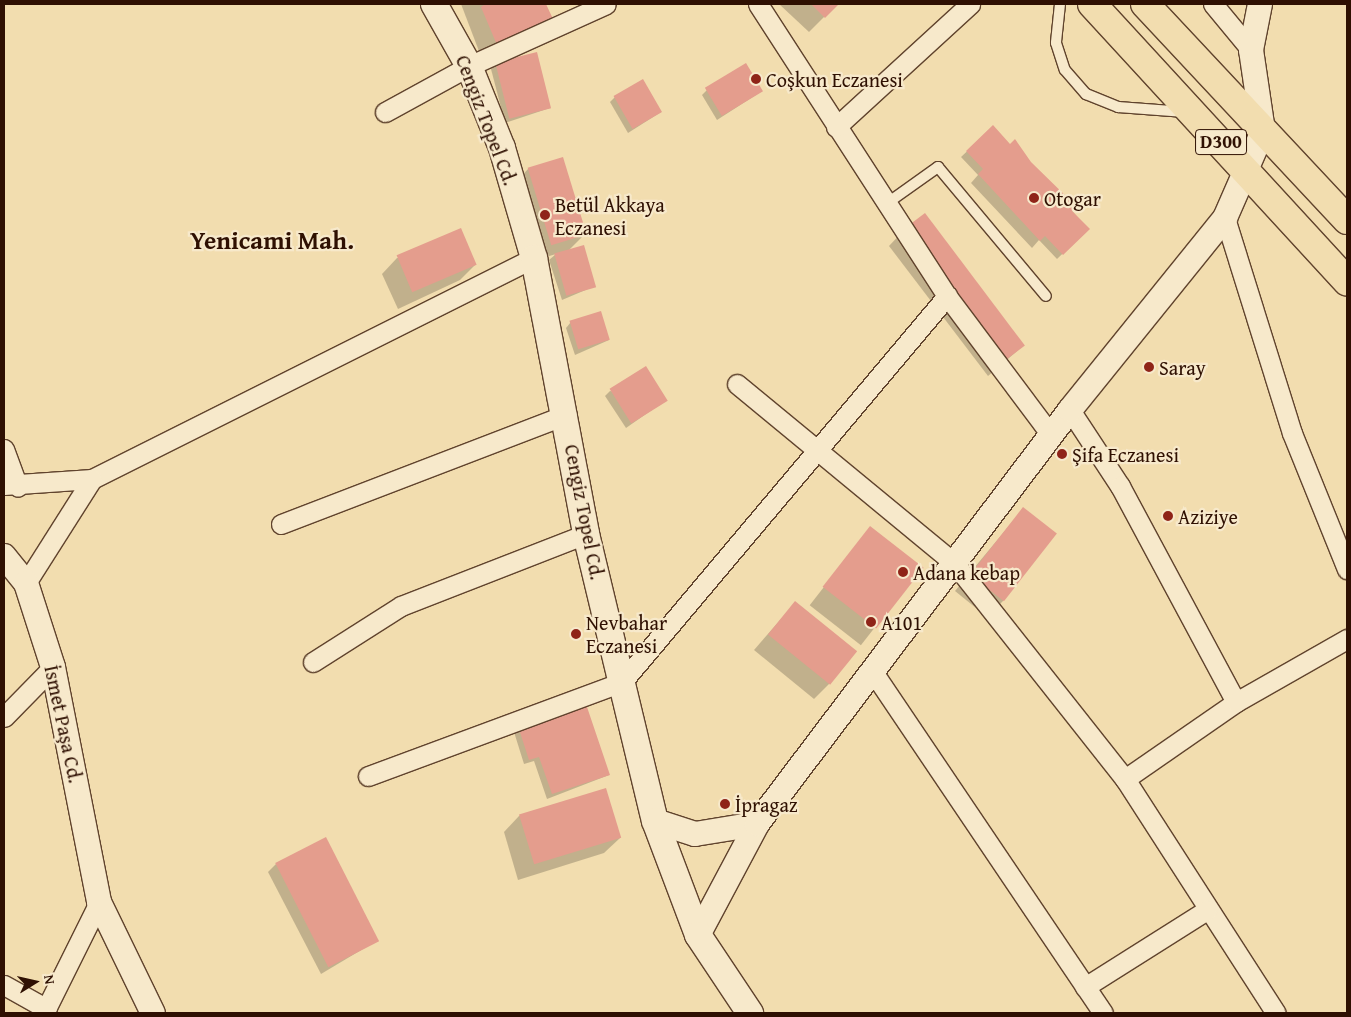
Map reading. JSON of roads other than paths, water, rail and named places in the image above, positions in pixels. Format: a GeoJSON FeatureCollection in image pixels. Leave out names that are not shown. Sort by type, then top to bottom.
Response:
{"type":"FeatureCollection","features":[{"type":"Feature","properties":{"kind":"highway","name":"D300"},"geometry":{"type":"LineString","coordinates":[[1092,4],[1247,170],[1347,282]]}},
{"type":"Feature","properties":{"kind":"highway","name":"D300"},"geometry":{"type":"LineString","coordinates":[[1145,4],[1347,220]]}},
{"type":"Feature","properties":{"kind":"main road","name":"Cengiz Topel Cd."},"geometry":{"type":"LineString","coordinates":[[434,4],[469,66],[502,148],[534,258],[567,414],[586,534],[655,821],[698,935],[750,1013]]}},
{"type":"Feature","properties":{"kind":"street"},"geometry":{"type":"LineString","coordinates":[[386,112],[469,66],[606,4]]}},
{"type":"Feature","properties":{"kind":"street"},"geometry":{"type":"LineString","coordinates":[[758,4],[947,296],[1051,435]]}},
{"type":"Feature","properties":{"kind":"street"},"geometry":{"type":"LineString","coordinates":[[836,127],[970,4]]}},
{"type":"Feature","properties":{"kind":"street"},"geometry":{"type":"LineString","coordinates":[[1213,4],[1250,50]]}},
{"type":"Feature","properties":{"kind":"street"},"geometry":{"type":"LineString","coordinates":[[698,935],[757,824],[1070,410],[1225,218],[1263,131],[1250,50],[1260,4]]}},
{"type":"Feature","properties":{"kind":"street"},"geometry":{"type":"LineString","coordinates":[[1225,218],[1292,433],[1347,569]]}},
{"type":"Feature","properties":{"kind":"street"},"geometry":{"type":"LineString","coordinates":[[4,449],[11,486],[92,479],[534,258]]}},
{"type":"Feature","properties":{"kind":"street"},"geometry":{"type":"LineString","coordinates":[[368,776],[622,682],[816,448],[947,296]]}},
{"type":"Feature","properties":{"kind":"street"},"geometry":{"type":"LineString","coordinates":[[737,384],[955,564],[1125,779],[1207,910],[1276,1013]]}},
{"type":"Feature","properties":{"kind":"street"},"geometry":{"type":"LineString","coordinates":[[1070,410],[1120,486],[1236,702]]}},
{"type":"Feature","properties":{"kind":"street"},"geometry":{"type":"LineString","coordinates":[[281,524],[567,414]]}},
{"type":"Feature","properties":{"kind":"street"},"geometry":{"type":"LineString","coordinates":[[26,583],[92,479]]}},
{"type":"Feature","properties":{"kind":"street"},"geometry":{"type":"LineString","coordinates":[[313,662],[401,606],[586,534]]}},
{"type":"Feature","properties":{"kind":"street","name":"İsmet Paşa Cd."},"geometry":{"type":"LineString","coordinates":[[4,556],[26,583],[53,667],[99,902],[152,1013]]}},
{"type":"Feature","properties":{"kind":"street"},"geometry":{"type":"LineString","coordinates":[[1125,779],[1236,702],[1347,639]]}},
{"type":"Feature","properties":{"kind":"street"},"geometry":{"type":"LineString","coordinates":[[4,716],[53,667]]}},
{"type":"Feature","properties":{"kind":"street"},"geometry":{"type":"LineString","coordinates":[[873,672],[1102,1013]]}},
{"type":"Feature","properties":{"kind":"street"},"geometry":{"type":"LineString","coordinates":[[655,821],[695,834],[757,824]]}},
{"type":"Feature","properties":{"kind":"street"},"geometry":{"type":"LineString","coordinates":[[4,985],[45,1011],[99,902]]}},
{"type":"Feature","properties":{"kind":"street"},"geometry":{"type":"LineString","coordinates":[[1085,987],[1207,910]]}},
{"type":"Feature","properties":{"kind":"lane"},"geometry":{"type":"LineString","coordinates":[[1060,4],[1056,43],[1065,70],[1086,94],[1118,107],[1194,113]]}},
{"type":"Feature","properties":{"kind":"lane"},"geometry":{"type":"LineString","coordinates":[[886,204],[938,167],[1046,296]]}},
{"type":"Feature","properties":{"kind":"place","name":"Coşkun Eczanesi"},"geometry":{"type":"Point","coordinates":[756,79]}},
{"type":"Feature","properties":{"kind":"place","name":"Otogar"},"geometry":{"type":"Point","coordinates":[1034,198]}},
{"type":"Feature","properties":{"kind":"place","name":"Betül Akkaya Eczanesi"},"geometry":{"type":"Point","coordinates":[545,215]}},
{"type":"Feature","properties":{"kind":"place","name":"Saray"},"geometry":{"type":"Point","coordinates":[1149,367]}},
{"type":"Feature","properties":{"kind":"place","name":"Şifa Eczanesi"},"geometry":{"type":"Point","coordinates":[1062,454]}},
{"type":"Feature","properties":{"kind":"place","name":"Aziziye"},"geometry":{"type":"Point","coordinates":[1168,516]}},
{"type":"Feature","properties":{"kind":"place","name":"Adana kebap"},"geometry":{"type":"Point","coordinates":[903,572]}},
{"type":"Feature","properties":{"kind":"place","name":"A101"},"geometry":{"type":"Point","coordinates":[871,622]}},
{"type":"Feature","properties":{"kind":"place","name":"Nevbahar Eczanesi"},"geometry":{"type":"Point","coordinates":[576,634]}},
{"type":"Feature","properties":{"kind":"place","name":"İpragaz"},"geometry":{"type":"Point","coordinates":[725,804]}},
{"type":"Feature","properties":{"kind":"district","name":"Yenicami Mah."},"geometry":{"type":"Point","coordinates":[272,240]}}]}
